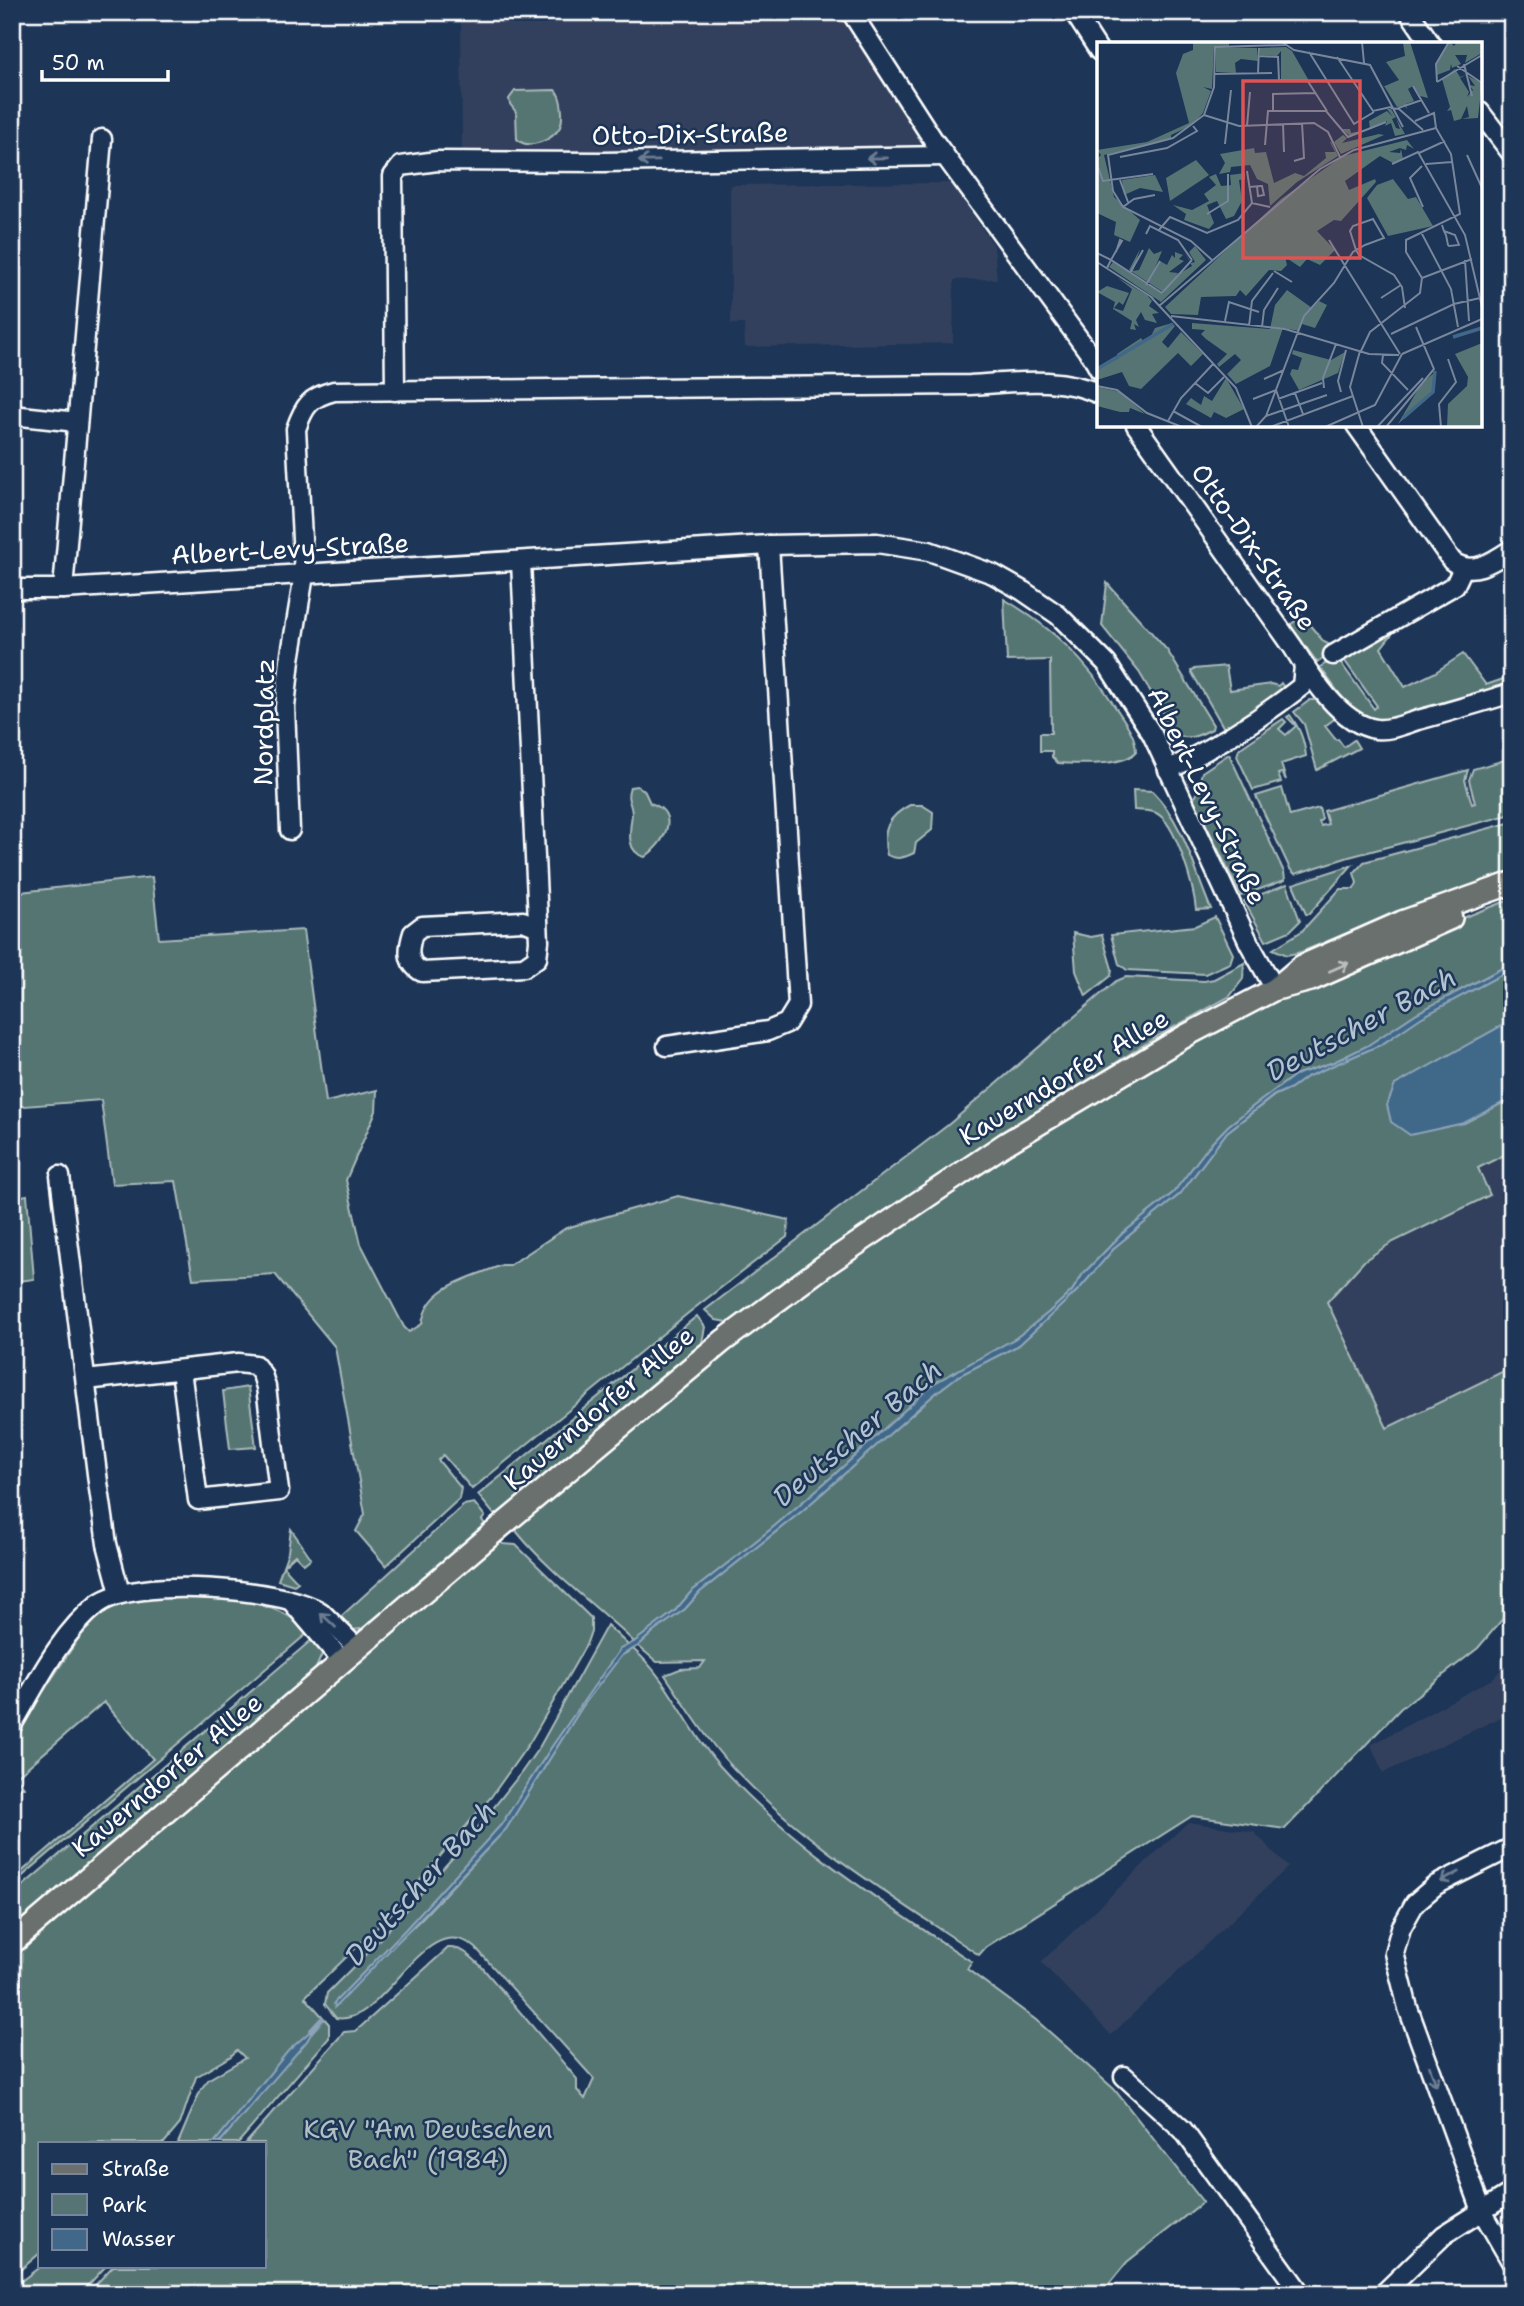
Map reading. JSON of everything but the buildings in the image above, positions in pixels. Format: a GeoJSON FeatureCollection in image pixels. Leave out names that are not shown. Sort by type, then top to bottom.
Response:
{"type":"FeatureCollection","features":[{"type":"Feature","properties":{"kind":"main road","name":"Kauerndorfer Allee"},"geometry":{"type":"LineString","coordinates":[[12,1943],[723,1341],[824,1266],[1005,1144],[1187,1035],[1275,989],[1302,966],[1402,922],[1512,884]]}},
{"type":"Feature","properties":{"kind":"main road","name":"Kauerndorfer Allee"},"geometry":{"type":"LineString","coordinates":[[1275,989],[1311,980],[1512,894]]}},
{"type":"Feature","properties":{"kind":"street"},"geometry":{"type":"LineString","coordinates":[[851,12],[945,156],[1097,365]]}},
{"type":"Feature","properties":{"kind":"street"},"geometry":{"type":"LineString","coordinates":[[1074,12],[1097,48]]}},
{"type":"Feature","properties":{"kind":"street"},"geometry":{"type":"LineString","coordinates":[[1409,12],[1430,42]]}},
{"type":"Feature","properties":{"kind":"street"},"geometry":{"type":"LineString","coordinates":[[1482,115],[1512,154]]}},
{"type":"Feature","properties":{"kind":"street"},"geometry":{"type":"LineString","coordinates":[[63,589],[102,139]]}},
{"type":"Feature","properties":{"kind":"street","name":"Otto-Dix-Straße"},"geometry":{"type":"LineString","coordinates":[[394,391],[393,176],[401,166],[437,161],[604,162],[945,156]]}},
{"type":"Feature","properties":{"kind":"street"},"geometry":{"type":"LineString","coordinates":[[304,575],[296,429],[303,409],[319,395],[334,391],[1032,383],[1097,388]]}},
{"type":"Feature","properties":{"kind":"street"},"geometry":{"type":"LineString","coordinates":[[12,415],[77,422]]}},
{"type":"Feature","properties":{"kind":"street","name":"Otto-Dix-Straße"},"geometry":{"type":"LineString","coordinates":[[1137,427],[1304,666],[1345,715],[1376,729],[1388,729],[1512,692]]}},
{"type":"Feature","properties":{"kind":"street"},"geometry":{"type":"LineString","coordinates":[[1357,427],[1452,561],[1463,568],[1478,568],[1512,549]]}},
{"type":"Feature","properties":{"kind":"street","name":"Albert-Levy-Straße"},"geometry":{"type":"LineString","coordinates":[[12,589],[63,589],[304,575],[769,545],[859,542],[929,551],[973,566],[1023,591],[1076,630],[1107,664],[1152,734],[1254,953],[1275,989]]}},
{"type":"Feature","properties":{"kind":"street"},"geometry":{"type":"LineString","coordinates":[[667,1046],[768,1031],[787,1023],[798,1005],[769,545]]}},
{"type":"Feature","properties":{"kind":"street"},"geometry":{"type":"LineString","coordinates":[[521,562],[539,941],[537,958],[524,967],[422,972],[414,967],[409,957],[412,933],[422,926],[523,921],[538,928]]}},
{"type":"Feature","properties":{"kind":"street"},"geometry":{"type":"LineString","coordinates":[[1333,655],[1455,585],[1463,568]]}},
{"type":"Feature","properties":{"kind":"street","name":"Nordplatz"},"geometry":{"type":"LineString","coordinates":[[290,830],[285,707],[304,575]]}},
{"type":"Feature","properties":{"kind":"street","name":"Otto-Dix-Straße"},"geometry":{"type":"LineString","coordinates":[[1168,770],[1235,734],[1283,702],[1302,686],[1304,666]]}},
{"type":"Feature","properties":{"kind":"street"},"geometry":{"type":"LineString","coordinates":[[60,1176],[107,1544],[120,1593]]}},
{"type":"Feature","properties":{"kind":"street"},"geometry":{"type":"LineString","coordinates":[[86,1380],[238,1363],[255,1365],[262,1374],[266,1387],[279,1491],[198,1500],[181,1370]]}},
{"type":"Feature","properties":{"kind":"street"},"geometry":{"type":"LineString","coordinates":[[12,1725],[56,1650],[100,1602],[120,1593],[172,1588],[274,1596],[292,1602],[350,1656]]}},
{"type":"Feature","properties":{"kind":"street"},"geometry":{"type":"LineString","coordinates":[[1512,1847],[1436,1885],[1415,1903],[1401,1928],[1394,1953],[1408,2008],[1482,2211],[1512,2263]]}},
{"type":"Feature","properties":{"kind":"street"},"geometry":{"type":"LineString","coordinates":[[1124,2076],[1183,2130],[1301,2294]]}},
{"type":"Feature","properties":{"kind":"street"},"geometry":{"type":"LineString","coordinates":[[1383,2294],[1444,2235],[1512,2192]]}},
{"type":"Feature","properties":{"kind":"shaded area"},"geometry":{"type":"Polygon","coordinates":[[[461,12],[847,12],[929,147],[924,153],[462,159],[461,12]]]}},
{"type":"Feature","properties":{"kind":"shaded area"},"geometry":{"type":"Polygon","coordinates":[[[951,183],[994,246],[997,279],[954,280],[953,343],[745,347],[744,324],[731,324],[730,185],[951,183]]]}},
{"type":"Feature","properties":{"kind":"shaded area"},"geometry":{"type":"Polygon","coordinates":[[[1512,1128],[1512,1367],[1387,1428],[1356,1435],[1322,1293],[1512,1128]]]}},
{"type":"Feature","properties":{"kind":"shaded area"},"geometry":{"type":"Polygon","coordinates":[[[1512,1658],[1512,1712],[1383,1773],[1371,1745],[1492,1679],[1512,1658]]]}},
{"type":"Feature","properties":{"kind":"shaded area"},"geometry":{"type":"Polygon","coordinates":[[[1188,1822],[1254,1832],[1288,1867],[1111,2035],[1041,1962],[1188,1822]]]}},
{"type":"Feature","properties":{"kind":"green space"},"geometry":{"type":"Polygon","coordinates":[[[555,90],[562,107],[562,118],[557,132],[534,144],[517,139],[516,112],[509,99],[515,91],[555,90]]]}},
{"type":"Feature","properties":{"kind":"green space"},"geometry":{"type":"Polygon","coordinates":[[[1107,583],[1167,650],[1213,725],[1212,729],[1196,736],[1184,737],[1173,731],[1161,718],[1165,716],[1139,672],[1102,626],[1107,583]]]}},
{"type":"Feature","properties":{"kind":"green space"},"geometry":{"type":"Polygon","coordinates":[[[1004,599],[1053,634],[1093,675],[1132,734],[1136,752],[1130,757],[1100,764],[1058,763],[1052,757],[1052,751],[1040,751],[1040,733],[1051,733],[1050,660],[1007,661],[1004,599]]]}},
{"type":"Feature","properties":{"kind":"green space"},"geometry":{"type":"Polygon","coordinates":[[[1302,616],[1324,642],[1338,649],[1317,662],[1290,625],[1302,616]]]}},
{"type":"Feature","properties":{"kind":"green space"},"geometry":{"type":"Polygon","coordinates":[[[1394,627],[1396,629],[1381,648],[1405,687],[1434,673],[1463,654],[1486,685],[1512,676],[1512,688],[1381,723],[1370,720],[1353,709],[1320,667],[1335,658],[1338,659],[1374,709],[1377,706],[1342,657],[1394,627]]]}},
{"type":"Feature","properties":{"kind":"green space"},"geometry":{"type":"Polygon","coordinates":[[[1226,666],[1230,690],[1271,684],[1278,686],[1281,683],[1285,689],[1225,730],[1191,671],[1226,666]]]}},
{"type":"Feature","properties":{"kind":"green space"},"geometry":{"type":"Polygon","coordinates":[[[1310,700],[1319,700],[1337,717],[1325,726],[1336,740],[1344,747],[1354,740],[1359,748],[1317,770],[1304,724],[1294,712],[1310,700]]]}},
{"type":"Feature","properties":{"kind":"green space"},"geometry":{"type":"Polygon","coordinates":[[[1290,715],[1301,734],[1306,756],[1281,764],[1286,780],[1282,773],[1278,774],[1281,782],[1253,790],[1237,756],[1239,749],[1283,719],[1286,722],[1279,729],[1286,735],[1296,726],[1287,717],[1290,715]]]}},
{"type":"Feature","properties":{"kind":"green space"},"geometry":{"type":"Polygon","coordinates":[[[1229,754],[1284,872],[1285,880],[1241,896],[1193,798],[1196,796],[1202,772],[1229,754]]]}},
{"type":"Feature","properties":{"kind":"green space"},"geometry":{"type":"Polygon","coordinates":[[[1512,758],[1512,814],[1295,874],[1290,869],[1256,796],[1282,788],[1290,816],[1319,808],[1321,826],[1328,824],[1324,811],[1468,770],[1465,780],[1472,804],[1475,803],[1469,780],[1473,769],[1512,758]]]}},
{"type":"Feature","properties":{"kind":"green space"},"geometry":{"type":"Polygon","coordinates":[[[637,786],[644,790],[650,803],[660,808],[667,821],[663,837],[645,857],[634,850],[630,840],[632,814],[628,798],[630,787],[637,786]]]}},
{"type":"Feature","properties":{"kind":"green space"},"geometry":{"type":"Polygon","coordinates":[[[1133,790],[1152,791],[1173,818],[1211,909],[1196,910],[1188,872],[1177,842],[1163,819],[1156,813],[1134,810],[1133,790]]]}},
{"type":"Feature","properties":{"kind":"green space"},"geometry":{"type":"Polygon","coordinates":[[[910,805],[922,805],[933,812],[932,830],[916,843],[914,853],[900,858],[890,857],[885,846],[888,825],[896,814],[910,805]]]}},
{"type":"Feature","properties":{"kind":"green space"},"geometry":{"type":"Polygon","coordinates":[[[1512,822],[1512,875],[1399,912],[1301,952],[1287,955],[1273,949],[1302,931],[1340,889],[1354,889],[1357,883],[1354,873],[1364,862],[1512,822]]]}},
{"type":"Feature","properties":{"kind":"green space"},"geometry":{"type":"Polygon","coordinates":[[[1352,865],[1309,914],[1306,914],[1293,884],[1352,865]]]}},
{"type":"Feature","properties":{"kind":"green space"},"geometry":{"type":"Polygon","coordinates":[[[152,877],[159,939],[303,930],[326,1102],[377,1090],[376,1111],[346,1180],[361,1244],[409,1332],[422,1324],[432,1300],[452,1285],[502,1265],[510,1265],[566,1228],[678,1196],[789,1220],[787,1237],[692,1310],[472,1489],[443,1455],[438,1460],[461,1488],[459,1499],[386,1566],[356,1531],[365,1514],[335,1347],[275,1274],[193,1279],[176,1181],[112,1184],[101,1100],[12,1107],[12,893],[152,877]]]}},
{"type":"Feature","properties":{"kind":"green space"},"geometry":{"type":"Polygon","coordinates":[[[1287,884],[1300,921],[1290,931],[1266,941],[1244,901],[1287,884]]]}},
{"type":"Feature","properties":{"kind":"green space"},"geometry":{"type":"Polygon","coordinates":[[[1512,899],[1512,963],[1417,1013],[1367,1046],[1334,1062],[1295,1075],[1255,1105],[1228,1126],[1173,1193],[1122,1234],[1083,1274],[1072,1291],[1048,1313],[1016,1338],[933,1384],[834,1475],[691,1592],[675,1611],[634,1642],[559,1576],[517,1532],[517,1525],[722,1354],[905,1220],[1001,1157],[1201,1040],[1303,988],[1407,941],[1512,899]]]}},
{"type":"Feature","properties":{"kind":"green space"},"geometry":{"type":"Polygon","coordinates":[[[1215,917],[1233,954],[1230,963],[1205,974],[1127,970],[1119,964],[1111,935],[1195,926],[1215,917]]]}},
{"type":"Feature","properties":{"kind":"green space"},"geometry":{"type":"Polygon","coordinates":[[[1073,933],[1091,937],[1102,935],[1112,969],[1111,976],[1086,996],[1076,971],[1073,933]]]}},
{"type":"Feature","properties":{"kind":"green space"},"geometry":{"type":"Polygon","coordinates":[[[1244,963],[1243,979],[1230,996],[1156,1037],[893,1206],[733,1323],[716,1320],[705,1310],[948,1125],[1116,981],[1126,977],[1204,981],[1214,979],[1244,963]]]}},
{"type":"Feature","properties":{"kind":"green space"},"geometry":{"type":"Polygon","coordinates":[[[1512,969],[1512,1020],[1396,1085],[1464,1123],[1512,1098],[1512,1162],[1506,1154],[1478,1168],[1490,1195],[1391,1243],[1365,1260],[1327,1302],[1387,1428],[1512,1367],[1512,1608],[1478,1648],[1401,1708],[1285,1829],[1192,1816],[986,1947],[979,1955],[878,1888],[813,1840],[782,1815],[724,1758],[665,1675],[680,1669],[700,1668],[705,1661],[657,1662],[638,1646],[685,1609],[700,1592],[802,1511],[937,1392],[958,1376],[1019,1345],[1080,1288],[1116,1246],[1180,1194],[1227,1132],[1275,1095],[1306,1077],[1382,1044],[1421,1017],[1512,969]]]}},
{"type":"Feature","properties":{"kind":"green space"},"geometry":{"type":"Polygon","coordinates":[[[27,1195],[34,1279],[12,1282],[12,1198],[27,1195]]]}},
{"type":"Feature","properties":{"kind":"green space"},"geometry":{"type":"Polygon","coordinates":[[[697,1316],[705,1327],[701,1348],[497,1518],[478,1495],[697,1316]]]}},
{"type":"Feature","properties":{"kind":"green space"},"geometry":{"type":"Polygon","coordinates":[[[248,1387],[256,1447],[230,1449],[223,1391],[248,1387]]]}},
{"type":"Feature","properties":{"kind":"green space"},"geometry":{"type":"Polygon","coordinates":[[[474,1503],[485,1516],[482,1520],[487,1527],[368,1628],[353,1630],[337,1620],[464,1505],[474,1503]]]}},
{"type":"Feature","properties":{"kind":"green space"},"geometry":{"type":"Polygon","coordinates":[[[291,1529],[311,1558],[304,1564],[295,1555],[283,1566],[291,1529]]]}},
{"type":"Feature","properties":{"kind":"green space"},"geometry":{"type":"Polygon","coordinates":[[[499,1541],[516,1545],[591,1618],[591,1631],[586,1645],[530,1742],[491,1797],[389,1916],[305,1997],[329,2024],[329,2038],[239,2142],[220,2142],[270,2083],[267,2080],[215,2142],[178,2142],[201,2089],[209,2079],[245,2058],[237,2050],[196,2077],[180,2124],[165,2142],[38,2142],[38,2255],[12,2277],[12,1956],[499,1541]]]}},
{"type":"Feature","properties":{"kind":"green space"},"geometry":{"type":"Polygon","coordinates":[[[283,1566],[298,1582],[294,1585],[278,1580],[283,1566]]]}},
{"type":"Feature","properties":{"kind":"green space"},"geometry":{"type":"Polygon","coordinates":[[[194,1595],[270,1608],[298,1621],[310,1631],[12,1885],[12,1880],[153,1759],[104,1702],[16,1777],[24,1787],[12,1782],[12,1739],[86,1627],[108,1609],[141,1598],[194,1595]]]}},
{"type":"Feature","properties":{"kind":"green space","name":"KGV \"Am Deutschen Bach\" (1984)"},"geometry":{"type":"Polygon","coordinates":[[[607,1625],[629,1646],[620,1650],[501,1825],[334,2003],[422,1918],[506,1829],[582,1707],[613,1665],[622,1655],[633,1649],[658,1675],[719,1765],[747,1794],[807,1847],[839,1871],[972,1962],[967,1969],[1036,2020],[1114,2089],[1203,2202],[1127,2262],[1101,2294],[589,2294],[579,2289],[556,2291],[553,2294],[87,2294],[111,2268],[266,2268],[266,2142],[247,2142],[344,2032],[356,2031],[448,1948],[462,1951],[481,1966],[577,2079],[577,2090],[585,2099],[594,2079],[476,1948],[457,1939],[439,1942],[422,1953],[372,2005],[354,2016],[336,2018],[325,2004],[327,1993],[369,1951],[463,1846],[540,1746],[607,1625]]]}},
{"type":"Feature","properties":{"kind":"green space"},"geometry":{"type":"Polygon","coordinates":[[[315,1637],[323,1652],[313,1675],[12,1931],[12,1895],[315,1637]]]}},
{"type":"Feature","properties":{"kind":"green space"},"geometry":{"type":"Polygon","coordinates":[[[38,2268],[104,2268],[80,2294],[12,2294],[12,2288],[38,2268]]]}},
{"type":"Feature","properties":{"kind":"water"},"geometry":{"type":"Polygon","coordinates":[[[1512,963],[1512,969],[1422,1017],[1382,1044],[1306,1077],[1291,1088],[1274,1095],[1227,1132],[1180,1194],[1116,1246],[1080,1288],[1019,1345],[958,1376],[937,1392],[802,1511],[700,1592],[685,1609],[638,1646],[622,1655],[582,1707],[506,1829],[335,2007],[334,2003],[501,1825],[620,1649],[634,1642],[675,1611],[691,1592],[834,1475],[933,1384],[1016,1338],[1048,1313],[1072,1291],[1083,1274],[1122,1234],[1173,1193],[1228,1126],[1255,1105],[1295,1075],[1334,1062],[1367,1046],[1417,1013],[1512,963]]]}},
{"type":"Feature","properties":{"kind":"water"},"geometry":{"type":"Polygon","coordinates":[[[1512,1020],[1512,1098],[1464,1123],[1410,1135],[1391,1122],[1387,1105],[1395,1085],[1512,1020]]]}},
{"type":"Feature","properties":{"kind":"water"},"geometry":{"type":"Polygon","coordinates":[[[315,2027],[307,2041],[220,2142],[215,2142],[288,2051],[315,2027]]]}},
{"type":"Feature","properties":{"kind":"waterway","name":"Deutscher Bach"},"geometry":{"type":"LineString","coordinates":[[311,2031],[322,2019]]}}]}
